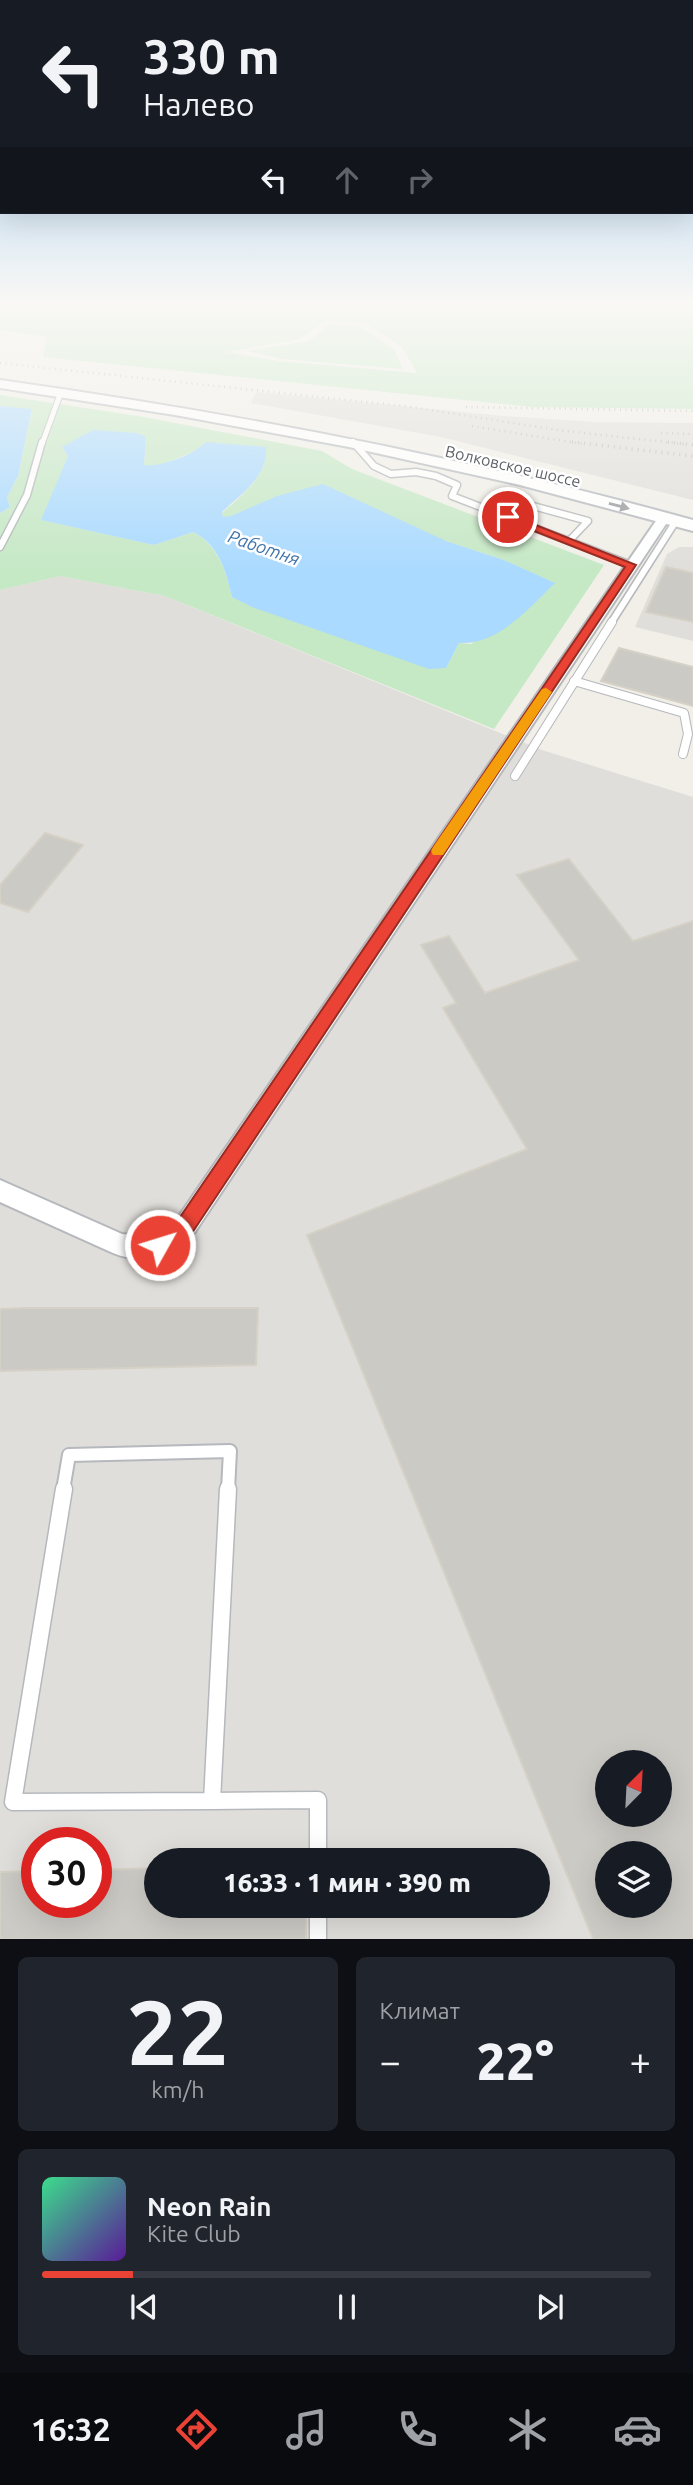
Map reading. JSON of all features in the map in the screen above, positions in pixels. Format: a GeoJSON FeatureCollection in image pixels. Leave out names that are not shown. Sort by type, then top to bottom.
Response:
{"type":"FeatureCollection","features":[{"type":"Feature","properties":{"kind":"main road","name":"Волковское шоссе"},"geometry":{"type":"LineString","coordinates":[[57,391],[353,442],[509,477],[693,526]]}},
{"type":"Feature","properties":{"kind":"main road","name":"Волковское шоссе"},"geometry":{"type":"LineString","coordinates":[[118,391],[385,437],[579,481],[693,512]]}},
{"type":"Feature","properties":{"kind":"street"},"geometry":{"type":"LineString","coordinates":[[0,1191],[121,1245],[140,1250],[160,1245],[175,1236],[187,1224],[631,565],[670,519]]}},
{"type":"Feature","properties":{"kind":"lane"},"geometry":{"type":"LineString","coordinates":[[0,547],[13,528],[30,486],[51,410],[61,392]]}},
{"type":"Feature","properties":{"kind":"lane"},"geometry":{"type":"LineString","coordinates":[[353,442],[374,466],[391,474],[416,472],[436,476],[457,485],[452,495],[631,565]]}},
{"type":"Feature","properties":{"kind":"lane"},"geometry":{"type":"LineString","coordinates":[[487,509],[500,497],[587,521],[569,541]]}},
{"type":"Feature","properties":{"kind":"lane"},"geometry":{"type":"LineString","coordinates":[[515,776],[670,519]]}},
{"type":"Feature","properties":{"kind":"lane"},"geometry":{"type":"LineString","coordinates":[[574,681],[684,713],[688,734],[683,754]]}},
{"type":"Feature","properties":{"kind":"lane"},"geometry":{"type":"LineString","coordinates":[[212,1801],[230,1451],[69,1455],[13,1802],[212,1801],[318,1800],[318,1848]]}},
{"type":"Feature","properties":{"kind":"lane"},"geometry":{"type":"LineString","coordinates":[[318,1918],[318,1939]]}},
{"type":"Feature","properties":{"kind":"shaded area"},"geometry":{"type":"Polygon","coordinates":[[[256,392],[504,416],[595,422],[693,423],[693,500],[441,437],[251,403],[256,392]]]}},
{"type":"Feature","properties":{"kind":"shaded area"},"geometry":{"type":"Polygon","coordinates":[[[679,547],[693,547],[693,641],[635,627],[667,554],[679,547]]]}},
{"type":"Feature","properties":{"kind":"shaded area"},"geometry":{"type":"Polygon","coordinates":[[[60,576],[165,596],[542,750],[693,797],[693,1939],[0,1939],[0,590],[60,576]]]}},
{"type":"Feature","properties":{"kind":"green space"},"geometry":{"type":"Polygon","coordinates":[[[380,391],[693,391],[693,409],[532,407],[380,391]]]}},
{"type":"Feature","properties":{"kind":"green space"},"geometry":{"type":"Polygon","coordinates":[[[0,395],[144,417],[322,451],[352,469],[604,565],[494,729],[165,596],[60,576],[0,590],[0,513],[10,507],[7,497],[18,476],[32,410],[0,406],[0,395]],[[146,438],[62,447],[68,456],[42,520],[154,545],[193,532],[215,551],[224,568],[232,597],[446,668],[459,643],[471,644],[554,583],[504,560],[446,541],[223,517],[222,513],[245,492],[263,467],[265,447],[201,448],[158,467],[144,465],[146,438]]]}},
{"type":"Feature","properties":{"kind":"water"},"geometry":{"type":"Polygon","coordinates":[[[0,406],[32,409],[18,476],[7,497],[10,507],[0,513],[0,406]]]}},
{"type":"Feature","properties":{"kind":"water","name":"Работня"},"geometry":{"type":"Polygon","coordinates":[[[93,430],[137,433],[146,437],[144,465],[177,459],[206,442],[266,447],[266,457],[258,476],[222,512],[223,517],[277,496],[323,484],[446,541],[504,560],[555,583],[512,624],[487,638],[459,643],[446,668],[429,669],[252,607],[232,597],[224,568],[215,551],[193,532],[154,545],[41,520],[68,456],[62,447],[93,430]]]}},
{"type":"Feature","properties":{"kind":"building"},"geometry":{"type":"Polygon","coordinates":[[[666,567],[693,573],[693,622],[646,612],[666,567]]]}},
{"type":"Feature","properties":{"kind":"building"},"geometry":{"type":"Polygon","coordinates":[[[619,648],[693,667],[693,706],[601,681],[619,648]]]}},
{"type":"Feature","properties":{"kind":"building"},"geometry":{"type":"Polygon","coordinates":[[[45,833],[83,845],[28,912],[0,903],[0,885],[45,833]]]}},
{"type":"Feature","properties":{"kind":"building"},"geometry":{"type":"Polygon","coordinates":[[[569,859],[633,941],[693,921],[693,1939],[593,1939],[307,1235],[527,1149],[443,1008],[456,1003],[421,945],[449,936],[485,993],[579,960],[517,875],[569,859]]]}},
{"type":"Feature","properties":{"kind":"building"},"geometry":{"type":"Polygon","coordinates":[[[258,1308],[256,1365],[0,1371],[0,1309],[258,1308]]]}},
{"type":"Feature","properties":{"kind":"building"},"geometry":{"type":"Polygon","coordinates":[[[144,1868],[144,1918],[306,1918],[306,1939],[0,1939],[0,1872],[21,1871],[21,1918],[112,1918],[112,1869],[144,1868]]]}},
{"type":"Feature","properties":{"kind":"railway"},"geometry":{"type":"LineString","coordinates":[[268,391],[404,406],[565,431],[684,444]]}},
{"type":"Feature","properties":{"kind":"railway"},"geometry":{"type":"LineString","coordinates":[[466,407],[693,411]]}},
{"type":"Feature","properties":{"kind":"railway"},"geometry":{"type":"LineString","coordinates":[[472,426],[583,444]]}},
{"type":"Feature","properties":{"kind":"railway"},"geometry":{"type":"LineString","coordinates":[[661,433],[693,434]]}},
{"type":"Feature","properties":{"kind":"railway"},"geometry":{"type":"LineString","coordinates":[[572,442],[693,456]]}},
{"type":"Feature","properties":{"kind":"railway"},"geometry":{"type":"LineString","coordinates":[[668,442],[693,445]]}},
{"type":"Feature","properties":{"kind":"slow traffic"},"geometry":{"type":"LineString","coordinates":[[438,851],[546,692]]}},
{"type":"Feature","properties":{"kind":"route"},"geometry":{"type":"LineString","coordinates":[[160,1245],[175,1236],[187,1224],[631,565],[508,517]]}}]}
